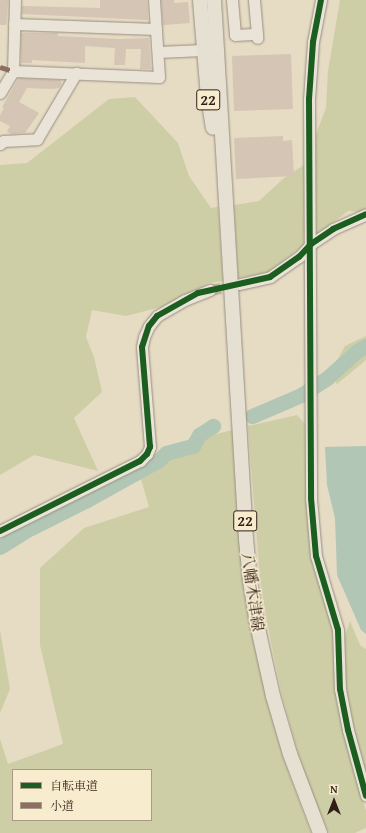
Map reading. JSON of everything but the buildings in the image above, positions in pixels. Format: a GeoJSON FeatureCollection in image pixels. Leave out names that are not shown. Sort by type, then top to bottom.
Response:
{"type":"FeatureCollection","features":[{"type":"Feature","properties":{"kind":"main road","name":"八幡木津線"},"geometry":{"type":"LineString","coordinates":[[200,0],[208,97],[224,199]]}},
{"type":"Feature","properties":{"kind":"main road","name":"八幡木津線"},"geometry":{"type":"LineString","coordinates":[[214,0],[224,199],[246,539],[253,602],[273,696],[290,754],[320,833]]}},
{"type":"Feature","properties":{"kind":"street"},"geometry":{"type":"LineString","coordinates":[[0,93],[13,71],[15,0]]}},
{"type":"Feature","properties":{"kind":"street"},"geometry":{"type":"LineString","coordinates":[[13,71],[159,77],[154,0]]}},
{"type":"Feature","properties":{"kind":"street"},"geometry":{"type":"LineString","coordinates":[[232,0],[235,35]]}},
{"type":"Feature","properties":{"kind":"street"},"geometry":{"type":"LineString","coordinates":[[216,36],[257,36],[254,0]]}},
{"type":"Feature","properties":{"kind":"street"},"geometry":{"type":"LineString","coordinates":[[321,0],[313,42],[309,99],[311,244],[311,498],[316,556],[325,589],[337,622],[339,639],[340,689],[348,730],[366,796]]}},
{"type":"Feature","properties":{"kind":"street"},"geometry":{"type":"LineString","coordinates":[[14,24],[156,29]]}},
{"type":"Feature","properties":{"kind":"street"},"geometry":{"type":"LineString","coordinates":[[158,52],[203,50]]}},
{"type":"Feature","properties":{"kind":"street"},"geometry":{"type":"LineString","coordinates":[[0,144],[4,141],[37,139],[76,73]]}},
{"type":"Feature","properties":{"kind":"street"},"geometry":{"type":"LineString","coordinates":[[240,284],[270,277],[299,257],[311,244],[333,229],[366,214]]}},
{"type":"Feature","properties":{"kind":"street"},"geometry":{"type":"LineString","coordinates":[[0,531],[140,461],[143,458],[150,447],[142,346],[144,337],[149,326],[157,316],[191,296],[210,290]]}},
{"type":"Feature","properties":{"kind":"green space"},"geometry":{"type":"Polygon","coordinates":[[[340,0],[366,0],[366,212],[348,211],[269,272],[238,278],[234,205],[259,201],[284,178],[304,165],[326,108],[328,71],[340,0]]]}},
{"type":"Feature","properties":{"kind":"green space"},"geometry":{"type":"Polygon","coordinates":[[[135,97],[178,143],[189,176],[211,208],[218,207],[223,281],[209,283],[161,307],[126,316],[92,310],[86,337],[94,357],[102,392],[74,418],[98,471],[34,455],[0,475],[0,165],[27,163],[109,99],[135,97]]]}},
{"type":"Feature","properties":{"kind":"green space"},"geometry":{"type":"Polygon","coordinates":[[[366,336],[366,360],[337,384],[329,375],[345,346],[366,336]]]}},
{"type":"Feature","properties":{"kind":"green space"},"geometry":{"type":"Polygon","coordinates":[[[297,415],[306,425],[312,557],[332,623],[354,771],[366,811],[366,828],[355,833],[329,833],[314,799],[298,753],[282,696],[260,579],[248,426],[297,415]]]}},
{"type":"Feature","properties":{"kind":"green space"},"geometry":{"type":"Polygon","coordinates":[[[233,430],[267,700],[283,757],[311,833],[0,833],[0,739],[8,764],[63,744],[40,645],[40,568],[84,528],[149,507],[141,479],[182,442],[233,430]]]}},
{"type":"Feature","properties":{"kind":"green space"},"geometry":{"type":"Polygon","coordinates":[[[350,621],[360,645],[366,649],[366,781],[344,688],[344,639],[350,621]]]}},
{"type":"Feature","properties":{"kind":"green space"},"geometry":{"type":"Polygon","coordinates":[[[0,630],[10,689],[0,713],[0,630]]]}},
{"type":"Feature","properties":{"kind":"shaded area"},"geometry":{"type":"Polygon","coordinates":[[[366,446],[366,634],[361,630],[337,575],[335,518],[327,485],[325,447],[366,446]]]}},
{"type":"Feature","properties":{"kind":"waterway"},"geometry":{"type":"LineString","coordinates":[[252,416],[301,395],[327,378],[357,351],[366,346]]}},
{"type":"Feature","properties":{"kind":"waterway"},"geometry":{"type":"LineString","coordinates":[[0,547],[31,528],[87,500],[159,460],[166,453],[193,446],[199,435],[213,426]]}},
{"type":"Feature","properties":{"kind":"tunnel"},"geometry":{"type":"LineString","coordinates":[[210,290],[237,285]]}},
{"type":"Feature","properties":{"kind":"marked path"},"geometry":{"type":"LineString","coordinates":[[0,67],[13,71]]}},
{"type":"Feature","properties":{"kind":"cycle path"},"geometry":{"type":"LineString","coordinates":[[321,0],[313,42],[309,99],[311,498],[316,556],[338,630],[340,689],[348,730],[366,796]]}},
{"type":"Feature","properties":{"kind":"cycle path"},"geometry":{"type":"LineString","coordinates":[[0,531],[140,461],[147,454],[150,447],[142,347],[149,326],[157,316],[198,293],[270,277],[299,257],[311,244],[333,229],[366,214]]}}]}
